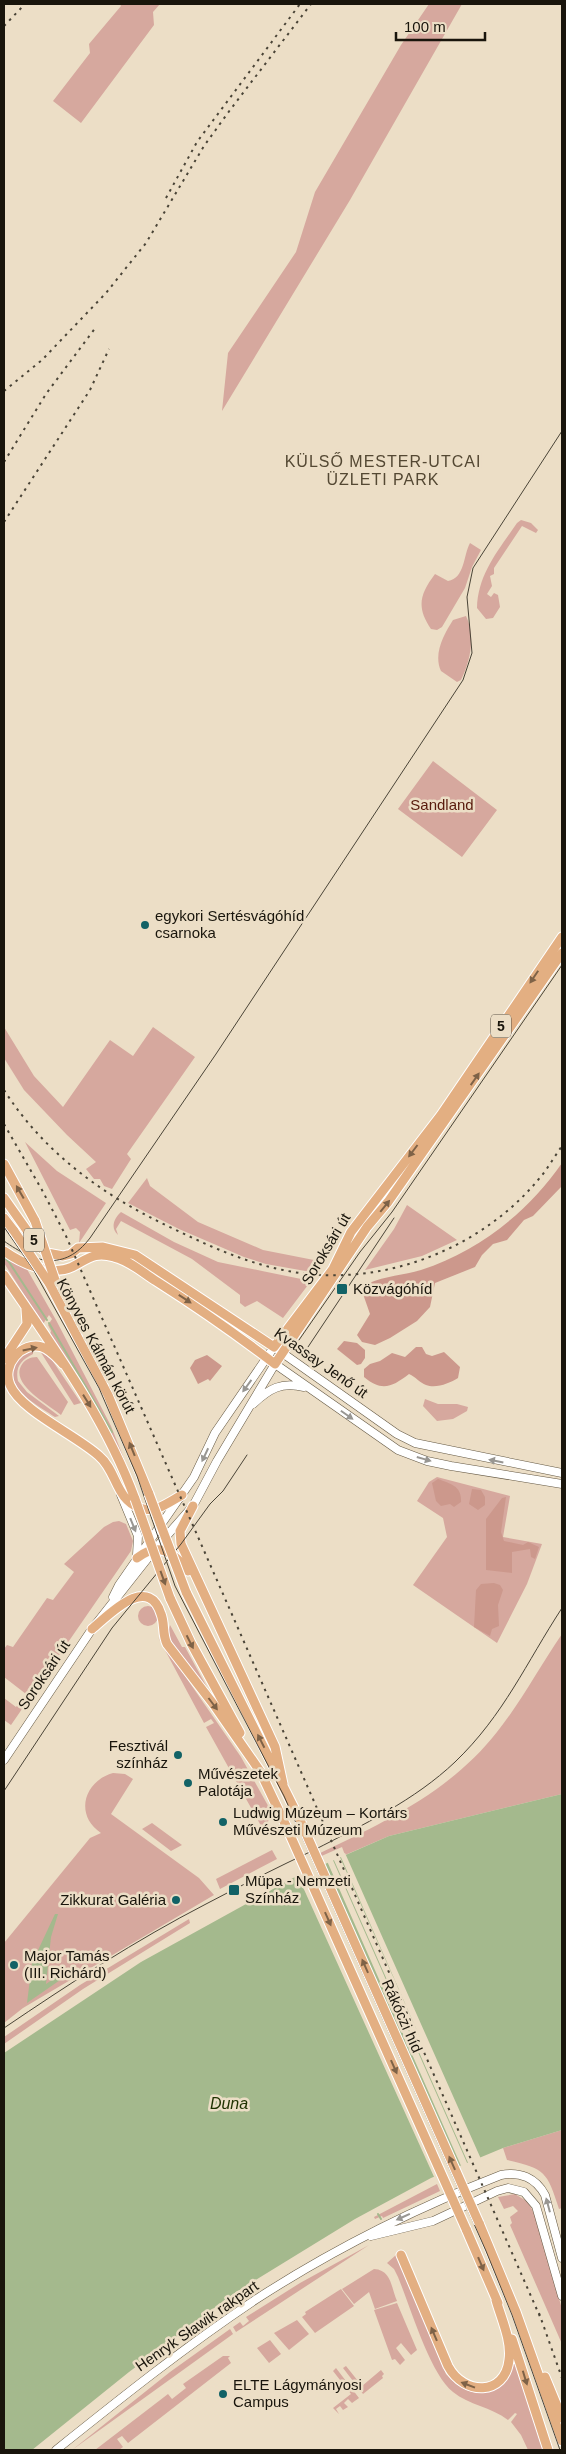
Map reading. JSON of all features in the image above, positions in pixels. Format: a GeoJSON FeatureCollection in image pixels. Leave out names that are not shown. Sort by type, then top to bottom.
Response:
{"type":"FeatureCollection","features":[{"type":"Feature","properties":{"kind":"main road","name":"Soroksári út"},"geometry":{"type":"LineString","coordinates":[[108,1608],[119,1585],[194,1477],[215,1433],[266,1357],[333,1269],[351,1232],[440,1115],[562,937]]}},
{"type":"Feature","properties":{"kind":"main road","name":"Soroksári út"},"geometry":{"type":"LineString","coordinates":[[4,1760],[92,1629],[155,1549],[193,1506],[217,1461],[282,1353],[367,1227],[388,1202],[562,953]]}},
{"type":"Feature","properties":{"kind":"main road"},"geometry":{"type":"LineString","coordinates":[[4,1164],[35,1221],[52,1282]]}},
{"type":"Feature","properties":{"kind":"main road","name":"Kvassay Jenő út"},"geometry":{"type":"LineString","coordinates":[[4,1198],[42,1250],[63,1256],[72,1254],[78,1248],[108,1247],[135,1255],[274,1347],[397,1434],[415,1443],[562,1473]]}},
{"type":"Feature","properties":{"kind":"main road","name":"Könyves Kálmán körút"},"geometry":{"type":"LineString","coordinates":[[4,1218],[52,1282],[122,1425],[186,1592],[208,1640],[283,1784]]}},
{"type":"Feature","properties":{"kind":"main road","name":"Kvassay Jenő út"},"geometry":{"type":"LineString","coordinates":[[4,1251],[38,1268],[52,1270],[66,1269],[84,1259],[101,1254],[116,1257],[146,1274],[191,1304],[390,1445],[408,1454],[451,1466],[562,1484]]}},
{"type":"Feature","properties":{"kind":"main road"},"geometry":{"type":"LineString","coordinates":[[146,1274],[141,1269],[141,1265],[144,1263],[153,1266]]}},
{"type":"Feature","properties":{"kind":"main road"},"geometry":{"type":"LineString","coordinates":[[4,1275],[100,1421],[119,1458],[170,1598],[195,1650],[262,1774]]}},
{"type":"Feature","properties":{"kind":"main road"},"geometry":{"type":"LineString","coordinates":[[4,1359],[27,1324],[25,1306]]}},
{"type":"Feature","properties":{"kind":"main road"},"geometry":{"type":"LineString","coordinates":[[63,1364],[47,1349],[42,1347],[31,1347],[22,1350],[11,1363],[8,1374],[10,1385],[19,1400],[86,1444],[106,1464],[138,1536],[137,1558]]}},
{"type":"Feature","properties":{"kind":"main road"},"geometry":{"type":"LineString","coordinates":[[249,1407],[268,1390],[279,1385],[306,1387]]}},
{"type":"Feature","properties":{"kind":"main road"},"geometry":{"type":"LineString","coordinates":[[120,1493],[130,1504],[150,1510],[161,1507],[182,1495]]}},
{"type":"Feature","properties":{"kind":"main road"},"geometry":{"type":"LineString","coordinates":[[193,1506],[180,1531],[180,1541],[197,1582],[275,1746],[283,1784]]}},
{"type":"Feature","properties":{"kind":"main road"},"geometry":{"type":"LineString","coordinates":[[137,1558],[147,1551],[155,1549],[165,1551],[176,1557],[197,1582]]}},
{"type":"Feature","properties":{"kind":"main road"},"geometry":{"type":"LineString","coordinates":[[92,1629],[133,1597],[142,1597],[154,1602],[162,1615],[163,1635],[167,1644],[214,1705],[262,1774]]}},
{"type":"Feature","properties":{"kind":"main road","name":"Rákóczi híd"},"geometry":{"type":"LineString","coordinates":[[262,1774],[496,2300]]}},
{"type":"Feature","properties":{"kind":"main road","name":"Rákóczi híd"},"geometry":{"type":"LineString","coordinates":[[283,1784],[479,2223],[516,2312]]}},
{"type":"Feature","properties":{"kind":"main road","name":"Henryk Sławik rakpart"},"geometry":{"type":"LineString","coordinates":[[56,2450],[173,2358],[230,2317],[278,2286],[394,2221],[492,2179],[517,2174],[537,2183],[545,2195],[562,2258]]}},
{"type":"Feature","properties":{"kind":"main road","name":"Henryk Sławik rakpart"},"geometry":{"type":"LineString","coordinates":[[364,2238],[433,2221],[497,2191],[508,2188],[524,2192],[533,2200],[562,2296]]}},
{"type":"Feature","properties":{"kind":"main road"},"geometry":{"type":"LineString","coordinates":[[401,2255],[448,2366],[458,2381],[469,2386],[479,2388],[494,2384],[501,2378],[509,2363],[509,2349],[496,2300]]}},
{"type":"Feature","properties":{"kind":"main road"},"geometry":{"type":"LineString","coordinates":[[496,2300],[518,2358],[548,2450]]}},
{"type":"Feature","properties":{"kind":"main road"},"geometry":{"type":"LineString","coordinates":[[516,2312],[562,2418]]}},
{"type":"Feature","properties":{"kind":"main road"},"geometry":{"type":"LineString","coordinates":[[516,2312],[562,2441]]}},
{"type":"Feature","properties":{"kind":"green space"},"geometry":{"type":"Polygon","coordinates":[[[120,4],[160,4],[153,12],[154,25],[81,123],[53,101],[90,53],[89,44],[121,6],[120,4]]]}},
{"type":"Feature","properties":{"kind":"green space"},"geometry":{"type":"Polygon","coordinates":[[[429,4],[462,4],[350,200],[222,411],[228,353],[296,252],[315,192],[401,45],[429,4]]]}},
{"type":"Feature","properties":{"kind":"green space"},"geometry":{"type":"Polygon","coordinates":[[[521,520],[531,523],[538,530],[536,533],[522,526],[494,568],[494,574],[490,576],[492,586],[487,594],[491,597],[494,593],[498,595],[500,607],[493,618],[486,619],[477,608],[481,584],[496,553],[521,520]]]}},
{"type":"Feature","properties":{"kind":"green space"},"geometry":{"type":"Polygon","coordinates":[[[470,543],[481,550],[472,567],[465,588],[442,627],[437,630],[431,629],[423,614],[423,594],[435,574],[448,581],[458,576],[470,543]]]}},
{"type":"Feature","properties":{"kind":"green space"},"geometry":{"type":"Polygon","coordinates":[[[466,616],[471,632],[471,649],[464,673],[461,680],[457,682],[441,671],[438,658],[443,638],[453,620],[466,616]]]}},
{"type":"Feature","properties":{"kind":"green space","name":"Sandland"},"geometry":{"type":"Polygon","coordinates":[[[433,761],[497,810],[462,857],[398,809],[433,761]]]}},
{"type":"Feature","properties":{"kind":"green space"},"geometry":{"type":"Polygon","coordinates":[[[4,1027],[34,1076],[63,1107],[110,1040],[133,1056],[153,1027],[195,1057],[127,1154],[131,1159],[112,1189],[104,1186],[100,1179],[94,1179],[86,1169],[96,1162],[24,1090],[4,1058],[4,1027]]]}},
{"type":"Feature","properties":{"kind":"green space"},"geometry":{"type":"Polygon","coordinates":[[[25,1142],[57,1171],[106,1203],[79,1243],[80,1232],[76,1228],[70,1230],[25,1142]]]}},
{"type":"Feature","properties":{"kind":"green space"},"geometry":{"type":"Polygon","coordinates":[[[147,1178],[150,1186],[198,1222],[263,1250],[319,1261],[311,1272],[266,1264],[244,1257],[179,1229],[128,1203],[147,1178]]]}},
{"type":"Feature","properties":{"kind":"green space"},"geometry":{"type":"Polygon","coordinates":[[[407,1205],[457,1240],[422,1256],[365,1270],[394,1229],[407,1205]]]}},
{"type":"Feature","properties":{"kind":"green space"},"geometry":{"type":"Polygon","coordinates":[[[121,1212],[174,1242],[218,1262],[311,1281],[283,1318],[257,1301],[245,1307],[240,1303],[240,1295],[192,1259],[121,1221],[116,1229],[118,1235],[114,1229],[114,1223],[116,1217],[121,1212]]]}},
{"type":"Feature","properties":{"kind":"green space"},"geometry":{"type":"Polygon","coordinates":[[[4,1254],[24,1264],[56,1320],[111,1426],[138,1494],[120,1451],[109,1431],[50,1334],[51,1331],[48,1325],[52,1319],[49,1315],[43,1324],[4,1263],[4,1254]]]}},
{"type":"Feature","properties":{"kind":"green space"},"geometry":{"type":"Polygon","coordinates":[[[33,1350],[33,1354],[25,1359],[18,1368],[18,1381],[27,1392],[59,1416],[55,1417],[32,1402],[18,1389],[14,1381],[13,1373],[16,1361],[22,1355],[33,1350]]]}},
{"type":"Feature","properties":{"kind":"green space"},"geometry":{"type":"Polygon","coordinates":[[[40,1351],[52,1360],[81,1403],[74,1405],[40,1351]]]}},
{"type":"Feature","properties":{"kind":"green space"},"geometry":{"type":"Polygon","coordinates":[[[37,1357],[68,1402],[61,1415],[33,1394],[21,1380],[19,1373],[22,1364],[27,1359],[37,1357]]]}},
{"type":"Feature","properties":{"kind":"green space"},"geometry":{"type":"Polygon","coordinates":[[[425,1399],[438,1404],[457,1404],[468,1407],[467,1411],[453,1419],[437,1421],[423,1406],[425,1399]]]}},
{"type":"Feature","properties":{"kind":"green space"},"geometry":{"type":"Polygon","coordinates":[[[437,1477],[510,1496],[503,1537],[542,1544],[527,1584],[497,1643],[413,1585],[447,1537],[443,1518],[417,1501],[429,1482],[437,1477]]]}},
{"type":"Feature","properties":{"kind":"green space"},"geometry":{"type":"Polygon","coordinates":[[[119,1521],[126,1524],[133,1541],[131,1551],[11,1725],[4,1720],[4,1698],[16,1707],[26,1694],[4,1677],[4,1649],[7,1645],[13,1647],[47,1598],[53,1600],[74,1572],[64,1564],[104,1527],[119,1521]]]}},
{"type":"Feature","properties":{"kind":"green space"},"geometry":{"type":"Polygon","coordinates":[[[148,1606],[155,1609],[158,1616],[155,1623],[148,1626],[141,1623],[138,1616],[141,1609],[148,1606]]]}},
{"type":"Feature","properties":{"kind":"green space"},"geometry":{"type":"Polygon","coordinates":[[[170,1625],[182,1647],[185,1647],[219,1709],[172,1643],[168,1634],[170,1625]]]}},
{"type":"Feature","properties":{"kind":"green space"},"geometry":{"type":"Polygon","coordinates":[[[562,1634],[562,1794],[389,1836],[345,1855],[342,1847],[317,1858],[316,1855],[366,1831],[414,1804],[458,1772],[497,1732],[562,1634]]]}},
{"type":"Feature","properties":{"kind":"green space"},"geometry":{"type":"Polygon","coordinates":[[[158,1637],[241,1757],[271,1811],[265,1833],[206,1727],[214,1723],[211,1719],[204,1723],[158,1637]]]}},
{"type":"Feature","properties":{"kind":"green space"},"geometry":{"type":"Polygon","coordinates":[[[113,1773],[125,1774],[133,1779],[111,1814],[199,1878],[214,1895],[23,2008],[4,2023],[4,1943],[90,1838],[101,1833],[87,1817],[86,1799],[95,1783],[113,1773]]]}},
{"type":"Feature","properties":{"kind":"green space"},"geometry":{"type":"Polygon","coordinates":[[[152,1823],[182,1845],[171,1851],[142,1829],[152,1823]]]}},
{"type":"Feature","properties":{"kind":"green space"},"geometry":{"type":"Polygon","coordinates":[[[272,1850],[277,1859],[220,1889],[216,1879],[272,1850]]]}},
{"type":"Feature","properties":{"kind":"green space"},"geometry":{"type":"Polygon","coordinates":[[[189,1919],[190,1923],[83,1989],[4,2044],[4,2037],[80,1985],[189,1919]]]}},
{"type":"Feature","properties":{"kind":"green space"},"geometry":{"type":"Polygon","coordinates":[[[562,2130],[562,2208],[559,2209],[551,2187],[543,2174],[537,2169],[507,2160],[503,2148],[562,2130]]]}},
{"type":"Feature","properties":{"kind":"green space"},"geometry":{"type":"Polygon","coordinates":[[[437,2184],[440,2191],[383,2218],[382,2216],[375,2219],[374,2217],[437,2184]]]}},
{"type":"Feature","properties":{"kind":"green space"},"geometry":{"type":"Polygon","coordinates":[[[515,2194],[528,2202],[535,2215],[562,2309],[562,2344],[510,2225],[512,2223],[510,2217],[518,2211],[513,2206],[504,2209],[498,2197],[515,2194]]]}},
{"type":"Feature","properties":{"kind":"green space"},"geometry":{"type":"Polygon","coordinates":[[[369,2245],[236,2332],[233,2327],[240,2322],[243,2326],[249,2321],[246,2317],[300,2283],[369,2245]]]}},
{"type":"Feature","properties":{"kind":"green space"},"geometry":{"type":"Polygon","coordinates":[[[396,2255],[446,2374],[456,2384],[466,2390],[476,2393],[485,2392],[502,2382],[515,2360],[544,2450],[528,2450],[521,2435],[511,2422],[517,2414],[515,2413],[508,2420],[459,2396],[445,2383],[436,2371],[398,2277],[394,2269],[387,2263],[396,2255]]]}},
{"type":"Feature","properties":{"kind":"green space"},"geometry":{"type":"Polygon","coordinates":[[[374,2269],[380,2270],[388,2276],[397,2301],[375,2309],[369,2292],[354,2304],[342,2289],[374,2269]]]}},
{"type":"Feature","properties":{"kind":"green space"},"geometry":{"type":"Polygon","coordinates":[[[341,2289],[354,2306],[315,2333],[302,2317],[306,2314],[305,2312],[341,2289]]]}},
{"type":"Feature","properties":{"kind":"green space"},"geometry":{"type":"Polygon","coordinates":[[[397,2303],[417,2350],[411,2355],[401,2343],[396,2348],[405,2360],[400,2365],[395,2359],[392,2360],[374,2310],[397,2303]]]}},
{"type":"Feature","properties":{"kind":"green space"},"geometry":{"type":"Polygon","coordinates":[[[297,2320],[309,2334],[289,2350],[274,2333],[297,2320]]]}},
{"type":"Feature","properties":{"kind":"green space"},"geometry":{"type":"Polygon","coordinates":[[[230,2329],[233,2334],[72,2450],[170,2372],[230,2329]]]}},
{"type":"Feature","properties":{"kind":"green space"},"geometry":{"type":"Polygon","coordinates":[[[270,2340],[281,2354],[269,2363],[257,2348],[270,2340]]]}},
{"type":"Feature","properties":{"kind":"green space"},"geometry":{"type":"Polygon","coordinates":[[[223,2356],[230,2356],[228,2358],[231,2363],[128,2443],[122,2436],[117,2439],[123,2447],[119,2450],[95,2450],[168,2394],[172,2399],[186,2388],[183,2384],[223,2356]]]}},
{"type":"Feature","properties":{"kind":"green space"},"geometry":{"type":"Polygon","coordinates":[[[346,2366],[362,2386],[381,2370],[384,2374],[383,2378],[363,2394],[343,2368],[346,2366]]]}},
{"type":"Feature","properties":{"kind":"green space"},"geometry":{"type":"Polygon","coordinates":[[[336,2368],[359,2398],[352,2403],[348,2399],[344,2403],[348,2407],[343,2410],[340,2406],[336,2409],[339,2414],[333,2408],[351,2394],[333,2371],[336,2368]]]}},
{"type":"Feature","properties":{"kind":"shaded area"},"geometry":{"type":"Polygon","coordinates":[[[562,1163],[562,1186],[533,1216],[524,1220],[507,1240],[493,1244],[482,1255],[475,1267],[435,1283],[430,1307],[417,1321],[375,1345],[362,1342],[357,1335],[370,1314],[363,1294],[369,1283],[421,1270],[442,1262],[482,1241],[517,1214],[562,1163]]]}},
{"type":"Feature","properties":{"kind":"shaded area"},"geometry":{"type":"Polygon","coordinates":[[[344,1341],[357,1343],[365,1350],[365,1358],[361,1364],[357,1365],[337,1349],[344,1341]]]}},
{"type":"Feature","properties":{"kind":"shaded area"},"geometry":{"type":"Polygon","coordinates":[[[416,1347],[422,1347],[426,1354],[432,1356],[444,1352],[460,1367],[458,1378],[443,1385],[430,1386],[409,1374],[392,1385],[382,1386],[370,1382],[364,1377],[364,1369],[370,1364],[380,1361],[392,1353],[405,1357],[416,1347]]]}},
{"type":"Feature","properties":{"kind":"shaded area"},"geometry":{"type":"Polygon","coordinates":[[[207,1355],[222,1366],[210,1381],[208,1379],[198,1384],[190,1368],[195,1360],[207,1355]]]}},
{"type":"Feature","properties":{"kind":"shaded area"},"geometry":{"type":"Polygon","coordinates":[[[438,1479],[458,1489],[461,1502],[454,1507],[450,1504],[441,1506],[436,1501],[432,1483],[438,1479]]]}},
{"type":"Feature","properties":{"kind":"shaded area"},"geometry":{"type":"Polygon","coordinates":[[[472,1489],[481,1490],[485,1497],[485,1505],[478,1510],[469,1504],[472,1489]]]}},
{"type":"Feature","properties":{"kind":"shaded area"},"geometry":{"type":"Polygon","coordinates":[[[506,1497],[501,1532],[504,1541],[523,1545],[528,1542],[539,1547],[535,1559],[531,1557],[530,1549],[512,1552],[512,1573],[486,1570],[486,1519],[502,1498],[506,1497]]]}},
{"type":"Feature","properties":{"kind":"shaded area"},"geometry":{"type":"Polygon","coordinates":[[[494,1583],[500,1585],[503,1590],[498,1605],[499,1626],[492,1629],[490,1636],[474,1627],[476,1590],[481,1584],[494,1583]]]}},
{"type":"Feature","properties":{"kind":"water","name":"Duna"},"geometry":{"type":"Polygon","coordinates":[[[562,1794],[562,2130],[503,2148],[431,2178],[355,2219],[233,2294],[129,2372],[32,2450],[4,2450],[4,2053],[141,1962],[293,1878],[389,1836],[562,1794]]]}},
{"type":"Feature","properties":{"kind":"water"},"geometry":{"type":"Polygon","coordinates":[[[55,1914],[58,1914],[51,1937],[46,1984],[59,1975],[76,1969],[27,2003],[32,1963],[55,1914]]]}},
{"type":"Feature","properties":{"kind":"pier"},"geometry":{"type":"Polygon","coordinates":[[[345,1853],[481,2159],[469,2165],[333,1858],[339,1855],[422,2042],[340,1855],[345,1853]]]}},
{"type":"Feature","properties":{"kind":"pier"},"geometry":{"type":"Polygon","coordinates":[[[332,1858],[468,2165],[462,2168],[327,1861],[332,1858]]]}},
{"type":"Feature","properties":{"kind":"pier"},"geometry":{"type":"Polygon","coordinates":[[[322,1863],[460,2168],[435,2179],[297,1874],[322,1863]]]}},
{"type":"Feature","properties":{"kind":"waterway"},"geometry":{"type":"LineString","coordinates":[[4,1257],[47,1320]]}},
{"type":"Feature","properties":{"kind":"waterway"},"geometry":{"type":"LineString","coordinates":[[49,1323],[112,1432]]}},
{"type":"Feature","properties":{"kind":"waterway"},"geometry":{"type":"LineString","coordinates":[[378,2214],[381,2219]]}},
{"type":"Feature","properties":{"kind":"waterway"},"geometry":{"type":"LineString","coordinates":[[226,2300],[229,2304]]}},
{"type":"Feature","properties":{"kind":"tram line"},"geometry":{"type":"LineString","coordinates":[[4,1241],[27,1255],[38,1259],[60,1260],[80,1249],[90,1238],[216,1054],[463,680],[472,653],[467,597],[473,568],[562,431]]}},
{"type":"Feature","properties":{"kind":"tram line"},"geometry":{"type":"LineString","coordinates":[[299,1340],[360,1252],[392,1212],[562,965]]}},
{"type":"Feature","properties":{"kind":"tram line"},"geometry":{"type":"LineString","coordinates":[[308,1347],[394,1218]]}},
{"type":"Feature","properties":{"kind":"tram line"},"geometry":{"type":"LineString","coordinates":[[4,1227],[33,1269],[99,1388],[137,1476],[175,1586],[284,1796],[486,2251],[512,2315],[560,2450]]}},
{"type":"Feature","properties":{"kind":"tram line"},"geometry":{"type":"LineString","coordinates":[[4,1791],[112,1628],[181,1544],[210,1504],[223,1491],[247,1455]]}},
{"type":"Feature","properties":{"kind":"tram line"},"geometry":{"type":"LineString","coordinates":[[4,2028],[128,1947],[233,1890],[370,1821],[406,1800],[439,1776],[472,1744],[501,1707],[562,1608]]}},
{"type":"Feature","properties":{"kind":"railway"},"geometry":{"type":"LineString","coordinates":[[4,26],[25,4]]}},
{"type":"Feature","properties":{"kind":"railway"},"geometry":{"type":"LineString","coordinates":[[166,198],[197,142],[300,4]]}},
{"type":"Feature","properties":{"kind":"railway"},"geometry":{"type":"LineString","coordinates":[[4,391],[42,360],[106,293],[146,243],[204,146],[311,4]]}},
{"type":"Feature","properties":{"kind":"railway"},"geometry":{"type":"LineString","coordinates":[[4,462],[46,394],[96,327]]}},
{"type":"Feature","properties":{"kind":"railway"},"geometry":{"type":"LineString","coordinates":[[4,522],[90,390],[109,349]]}},
{"type":"Feature","properties":{"kind":"railway"},"geometry":{"type":"LineString","coordinates":[[4,1090],[20,1113],[58,1154],[78,1172],[124,1203],[187,1235],[241,1258],[269,1267],[318,1275],[353,1274],[388,1269],[422,1260],[455,1245],[486,1227],[514,1205],[541,1176],[562,1146]]}},
{"type":"Feature","properties":{"kind":"railway"},"geometry":{"type":"LineString","coordinates":[[4,1124],[66,1236],[541,2319]]}},
{"type":"Feature","properties":{"kind":"railway"},"geometry":{"type":"LineString","coordinates":[[539,2313],[562,2378]]}},
{"type":"Feature","properties":{"kind":"place","name":"egykori Sertésvágóhíd csarnoka"},"geometry":{"type":"Point","coordinates":[145,925]}},
{"type":"Feature","properties":{"kind":"place","name":"Közvágóhíd"},"geometry":{"type":"Point","coordinates":[342,1289]}},
{"type":"Feature","properties":{"kind":"place","name":"Fesztivál színház"},"geometry":{"type":"Point","coordinates":[178,1755]}},
{"type":"Feature","properties":{"kind":"place","name":"Művészetek Palotája"},"geometry":{"type":"Point","coordinates":[188,1783]}},
{"type":"Feature","properties":{"kind":"place","name":"Ludwig Múzeum – Kortárs Művészeti Múzeum"},"geometry":{"type":"Point","coordinates":[223,1822]}},
{"type":"Feature","properties":{"kind":"place","name":"Müpa - Nemzeti Színház"},"geometry":{"type":"Point","coordinates":[234,1890]}},
{"type":"Feature","properties":{"kind":"place","name":"Zikkurat Galéria"},"geometry":{"type":"Point","coordinates":[176,1900]}},
{"type":"Feature","properties":{"kind":"place","name":"Major Tamás (III. Richárd)"},"geometry":{"type":"Point","coordinates":[14,1965]}},
{"type":"Feature","properties":{"kind":"place","name":"ELTE Lágymányosi Campus"},"geometry":{"type":"Point","coordinates":[223,2394]}},
{"type":"Feature","properties":{"kind":"district","name":"KÜLSŐ MESTER-UTCAI ÜZLETI PARK"},"geometry":{"type":"Point","coordinates":[383,470]}}]}
